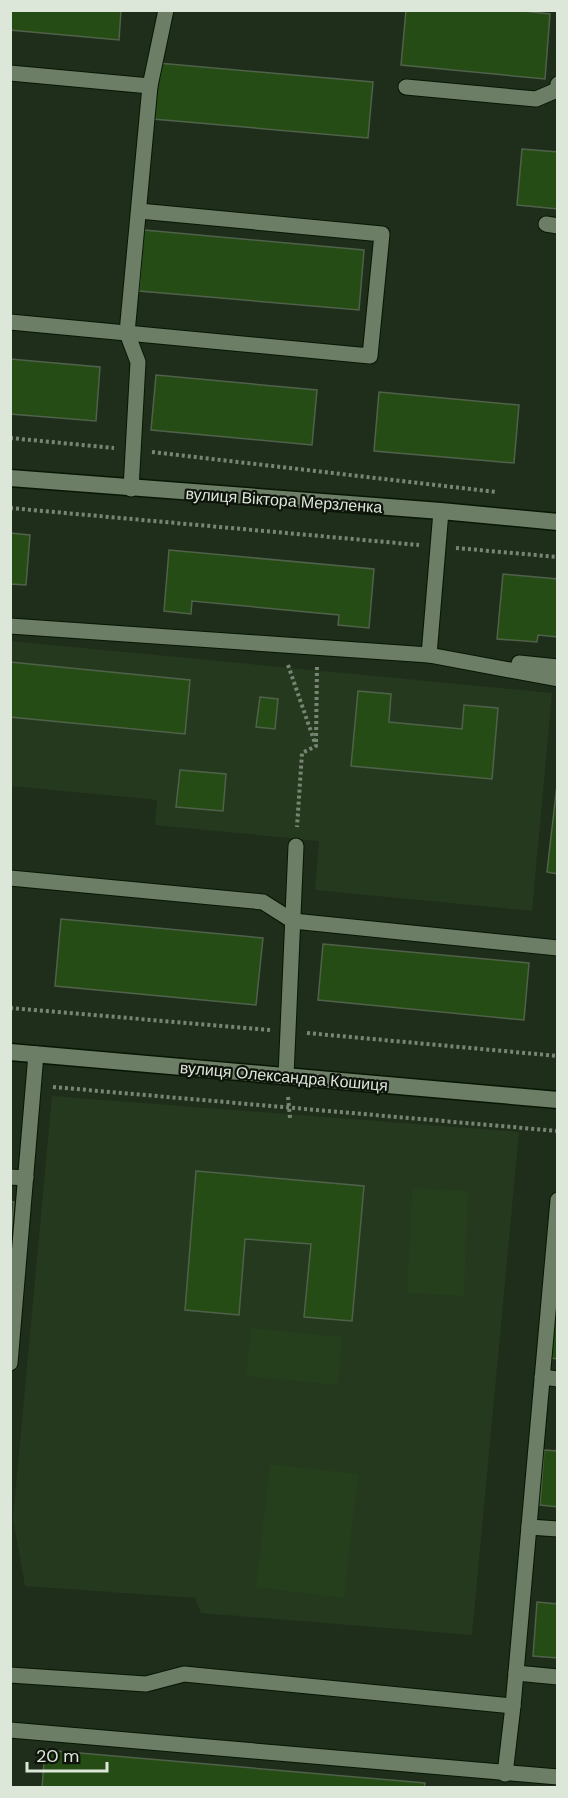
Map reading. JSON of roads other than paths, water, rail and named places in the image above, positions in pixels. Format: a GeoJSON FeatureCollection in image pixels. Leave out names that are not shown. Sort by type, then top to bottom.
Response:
{"type":"FeatureCollection","features":[{"type":"Feature","properties":{"kind":"street","name":"вулиця Віктора Мерзленка"},"geometry":{"type":"LineString","coordinates":[[10,478],[558,522]]}},
{"type":"Feature","properties":{"kind":"street","name":"вулиця Олександра Кошиця"},"geometry":{"type":"LineString","coordinates":[[10,1052],[558,1100]]}},
{"type":"Feature","properties":{"kind":"lane"},"geometry":{"type":"LineString","coordinates":[[131,489],[138,362],[127,333],[150,86],[166,10]]}},
{"type":"Feature","properties":{"kind":"lane"},"geometry":{"type":"LineString","coordinates":[[10,73],[150,86]]}},
{"type":"Feature","properties":{"kind":"lane"},"geometry":{"type":"LineString","coordinates":[[406,87],[536,99],[557,90],[558,84]]}},
{"type":"Feature","properties":{"kind":"lane"},"geometry":{"type":"LineString","coordinates":[[10,322],[370,356],[382,234],[139,211]]}},
{"type":"Feature","properties":{"kind":"lane"},"geometry":{"type":"LineString","coordinates":[[429,655],[441,511]]}},
{"type":"Feature","properties":{"kind":"lane"},"geometry":{"type":"LineString","coordinates":[[10,621],[558,667]]}},
{"type":"Feature","properties":{"kind":"lane"},"geometry":{"type":"LineString","coordinates":[[10,626],[429,655],[558,679]]}},
{"type":"Feature","properties":{"kind":"lane"},"geometry":{"type":"LineString","coordinates":[[286,1076],[296,846]]}},
{"type":"Feature","properties":{"kind":"lane"},"geometry":{"type":"LineString","coordinates":[[10,878],[263,902],[293,921],[558,948]]}},
{"type":"Feature","properties":{"kind":"lane"},"geometry":{"type":"LineString","coordinates":[[10,1363],[18,1177],[36,1054]]}},
{"type":"Feature","properties":{"kind":"lane"},"geometry":{"type":"LineString","coordinates":[[505,1774],[558,1200]]}},
{"type":"Feature","properties":{"kind":"lane"},"geometry":{"type":"LineString","coordinates":[[542,1377],[558,1379]]}},
{"type":"Feature","properties":{"kind":"lane"},"geometry":{"type":"LineString","coordinates":[[529,1527],[558,1530]]}},
{"type":"Feature","properties":{"kind":"lane"},"geometry":{"type":"LineString","coordinates":[[516,1673],[558,1677]]}},
{"type":"Feature","properties":{"kind":"lane"},"geometry":{"type":"LineString","coordinates":[[10,1675],[146,1684],[184,1674],[513,1706]]}},
{"type":"Feature","properties":{"kind":"lane"},"geometry":{"type":"LineString","coordinates":[[11,1727],[505,1774],[558,1777]]}},
{"type":"Feature","properties":{"kind":"lane"},"geometry":{"type":"LineString","coordinates":[[476,1788],[478,1771]]}}]}
